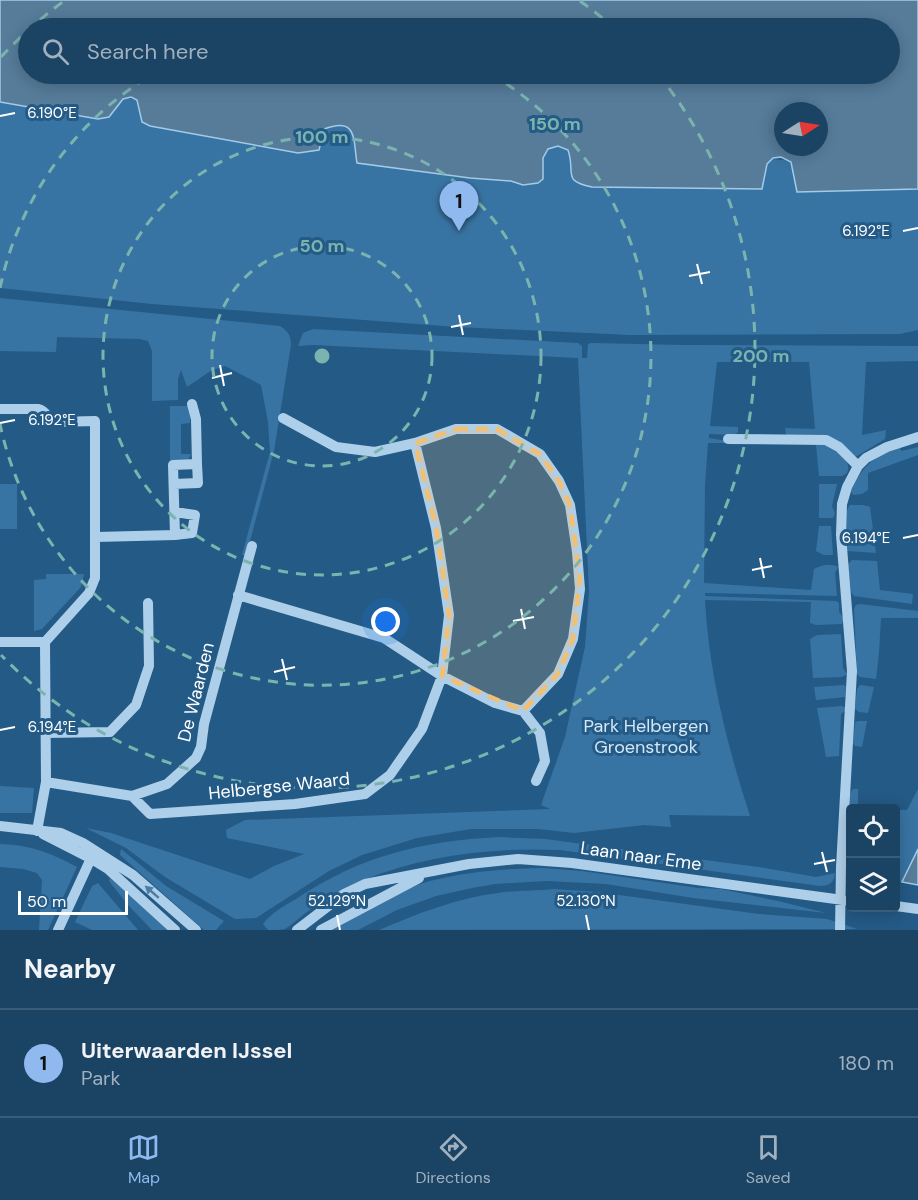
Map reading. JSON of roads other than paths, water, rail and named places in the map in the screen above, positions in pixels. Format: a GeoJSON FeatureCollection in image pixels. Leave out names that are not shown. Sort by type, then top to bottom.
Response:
{"type":"FeatureCollection","features":[{"type":"Feature","properties":{"kind":"street"},"geometry":{"type":"LineString","coordinates":[[174,484],[198,483],[196,419],[192,404]]}},
{"type":"Feature","properties":{"kind":"street"},"geometry":{"type":"LineString","coordinates":[[0,409],[43,410],[48,418],[55,422],[96,422],[94,584],[89,593],[45,642],[46,782],[37,831]]}},
{"type":"Feature","properties":{"kind":"street"},"geometry":{"type":"LineString","coordinates":[[282,418],[336,447],[375,452],[456,429],[497,429],[540,454],[559,481],[570,505],[580,578],[573,639],[558,674],[524,711]]}},
{"type":"Feature","properties":{"kind":"street"},"geometry":{"type":"LineString","coordinates":[[840,930],[845,901],[852,671],[841,535],[842,504],[847,487],[858,466],[875,452],[918,437]]}},
{"type":"Feature","properties":{"kind":"street"},"geometry":{"type":"LineString","coordinates":[[728,439],[826,440],[833,442],[858,466]]}},
{"type":"Feature","properties":{"kind":"street","name":"Helbergse Waard"},"geometry":{"type":"LineString","coordinates":[[132,796],[150,814],[295,804],[365,794],[390,775],[422,729],[442,676],[449,615],[436,528],[416,442]]}},
{"type":"Feature","properties":{"kind":"street"},"geometry":{"type":"LineString","coordinates":[[176,535],[173,465],[197,464]]}},
{"type":"Feature","properties":{"kind":"street"},"geometry":{"type":"LineString","coordinates":[[96,537],[192,533],[195,515],[175,512]]}},
{"type":"Feature","properties":{"kind":"street","name":"De Waarden"},"geometry":{"type":"LineString","coordinates":[[46,782],[132,796],[166,784],[196,758],[201,747],[204,724],[252,546]]}},
{"type":"Feature","properties":{"kind":"street"},"geometry":{"type":"LineString","coordinates":[[238,595],[384,638],[442,676],[495,703],[524,711],[540,733],[545,761],[536,781]]}},
{"type":"Feature","properties":{"kind":"street"},"geometry":{"type":"LineString","coordinates":[[46,733],[110,732],[136,705],[149,666],[148,603]]}},
{"type":"Feature","properties":{"kind":"street"},"geometry":{"type":"LineString","coordinates":[[0,642],[45,642]]}},
{"type":"Feature","properties":{"kind":"street"},"geometry":{"type":"LineString","coordinates":[[0,826],[37,831],[93,854],[133,875],[196,930]]}},
{"type":"Feature","properties":{"kind":"street"},"geometry":{"type":"LineString","coordinates":[[58,930],[93,854]]}},
{"type":"Feature","properties":{"kind":"street"},"geometry":{"type":"LineString","coordinates":[[93,854],[176,930]]}},
{"type":"Feature","properties":{"kind":"street","name":"Laan naar Eme"},"geometry":{"type":"LineString","coordinates":[[297,930],[345,894],[365,884],[469,864],[519,859],[562,862],[845,901]]}},
{"type":"Feature","properties":{"kind":"street","name":"Laan naar Eme"},"geometry":{"type":"LineString","coordinates":[[321,930],[427,873]]}},
{"type":"Feature","properties":{"kind":"street"},"geometry":{"type":"LineString","coordinates":[[900,907],[918,909]]}},
{"type":"Feature","properties":{"kind":"place","name":"Uiterwaarden IJssel"},"geometry":{"type":"Point","coordinates":[459,231]}},
{"type":"Feature","properties":{"kind":"park label","name":"Park Helbergen Groenstrook"},"geometry":{"type":"Point","coordinates":[646,736]}}]}
